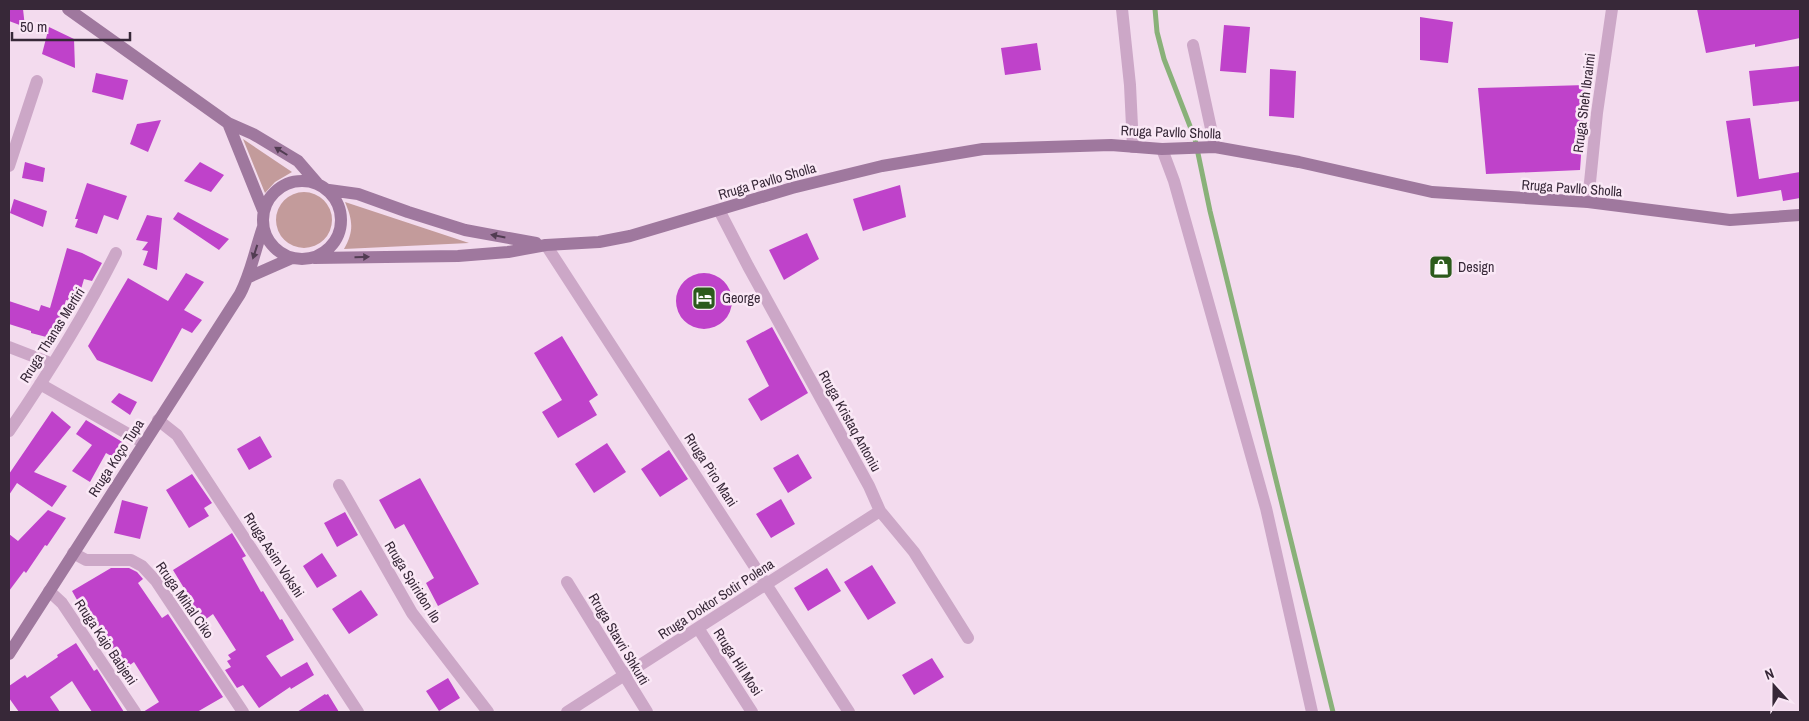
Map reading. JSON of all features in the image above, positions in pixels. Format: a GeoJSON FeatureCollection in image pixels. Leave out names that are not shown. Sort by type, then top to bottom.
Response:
{"type":"FeatureCollection","features":[{"type":"Feature","properties":{"kind":"street"},"geometry":{"type":"LineString","coordinates":[[68,9],[228,123],[253,134],[298,161],[317,183],[329,190],[339,204],[342,220],[338,236],[328,250],[314,258],[292,258],[278,252],[268,241],[263,227],[263,210],[228,123]]}},
{"type":"Feature","properties":{"kind":"street"},"geometry":{"type":"LineString","coordinates":[[1122,9],[1130,84],[1133,147]]}},
{"type":"Feature","properties":{"kind":"street","name":"Rruga Sheh Ibraimi"},"geometry":{"type":"LineString","coordinates":[[1588,202],[1597,112],[1612,9]]}},
{"type":"Feature","properties":{"kind":"street"},"geometry":{"type":"LineString","coordinates":[[1193,45],[1215,148]]}},
{"type":"Feature","properties":{"kind":"street"},"geometry":{"type":"LineString","coordinates":[[9,166],[37,82]]}},
{"type":"Feature","properties":{"kind":"street","name":"Rruga Pavllo Sholla"},"geometry":{"type":"LineString","coordinates":[[314,258],[458,256],[508,252],[546,245],[599,242],[630,236],[792,188],[882,166],[983,150],[1111,145],[1162,149],[1215,148],[1299,162],[1432,192],[1588,202],[1730,220],[1800,215]]}},
{"type":"Feature","properties":{"kind":"street"},"geometry":{"type":"LineString","coordinates":[[1162,149],[1174,181],[1266,508],[1312,712]]}},
{"type":"Feature","properties":{"kind":"street"},"geometry":{"type":"LineString","coordinates":[[263,210],[270,195],[284,184],[300,180],[317,183]]}},
{"type":"Feature","properties":{"kind":"street","name":"Rruga Pavllo Sholla"},"geometry":{"type":"LineString","coordinates":[[329,190],[358,194],[465,230],[546,245]]}},
{"type":"Feature","properties":{"kind":"street","name":"Rruga Kristaq Antoniu"},"geometry":{"type":"LineString","coordinates":[[719,210],[869,486],[880,511],[914,552],[968,638]]}},
{"type":"Feature","properties":{"kind":"street","name":"Rruga Koço Tupa"},"geometry":{"type":"LineString","coordinates":[[9,654],[249,277],[250,267],[263,227]]}},
{"type":"Feature","properties":{"kind":"street","name":"Rruga Piro Mani"},"geometry":{"type":"LineString","coordinates":[[546,245],[849,712]]}},
{"type":"Feature","properties":{"kind":"street","name":"Rruga Thanas Mertiri"},"geometry":{"type":"LineString","coordinates":[[9,431],[97,292],[116,252]]}},
{"type":"Feature","properties":{"kind":"street"},"geometry":{"type":"LineString","coordinates":[[249,277],[292,258]]}},
{"type":"Feature","properties":{"kind":"street"},"geometry":{"type":"LineString","coordinates":[[9,347],[53,364]]}},
{"type":"Feature","properties":{"kind":"street"},"geometry":{"type":"LineString","coordinates":[[40,384],[144,443]]}},
{"type":"Feature","properties":{"kind":"street","name":"Rruga Asim Vokshi"},"geometry":{"type":"LineString","coordinates":[[158,420],[177,434],[358,712]]}},
{"type":"Feature","properties":{"kind":"street","name":"Rruga Spiridon Ilo"},"geometry":{"type":"LineString","coordinates":[[339,485],[412,613],[488,712]]}},
{"type":"Feature","properties":{"kind":"street","name":"Rruga Doktor Sotir Polena"},"geometry":{"type":"LineString","coordinates":[[567,712],[880,511]]}},
{"type":"Feature","properties":{"kind":"street","name":"Rruga Mihal Ciko"},"geometry":{"type":"LineString","coordinates":[[73,553],[86,560],[131,560],[142,566],[156,581],[244,712]]}},
{"type":"Feature","properties":{"kind":"street","name":"Rruga Stavri Shkurti"},"geometry":{"type":"LineString","coordinates":[[567,582],[646,712]]}},
{"type":"Feature","properties":{"kind":"street","name":"Rruga Kajo Babjeni"},"geometry":{"type":"LineString","coordinates":[[49,591],[62,603],[135,712]]}},
{"type":"Feature","properties":{"kind":"street","name":"Rruga Hil Mosi"},"geometry":{"type":"LineString","coordinates":[[698,628],[752,712]]}},
{"type":"Feature","properties":{"kind":"shaded area"},"geometry":{"type":"Polygon","coordinates":[[[243,139],[292,172],[275,182],[265,193],[243,139]]]}},
{"type":"Feature","properties":{"kind":"shaded area"},"geometry":{"type":"Polygon","coordinates":[[[298,192],[310,192],[324,200],[332,214],[330,231],[324,240],[310,248],[298,248],[288,243],[281,236],[276,226],[276,214],[281,204],[288,197],[298,192]]]}},
{"type":"Feature","properties":{"kind":"shaded area"},"geometry":{"type":"Polygon","coordinates":[[[345,202],[469,243],[344,249],[351,231],[350,215],[345,202]]]}},
{"type":"Feature","properties":{"kind":"building"},"geometry":{"type":"Polygon","coordinates":[[[9,9],[23,9],[25,27],[9,21],[9,9]]]}},
{"type":"Feature","properties":{"kind":"building"},"geometry":{"type":"Polygon","coordinates":[[[1697,9],[1800,9],[1800,38],[1755,47],[1755,44],[1706,53],[1697,9]]]}},
{"type":"Feature","properties":{"kind":"building"},"geometry":{"type":"Polygon","coordinates":[[[1420,17],[1453,22],[1448,63],[1420,60],[1420,17]]]}},
{"type":"Feature","properties":{"kind":"building"},"geometry":{"type":"Polygon","coordinates":[[[1224,25],[1250,27],[1246,73],[1220,71],[1224,25]]]}},
{"type":"Feature","properties":{"kind":"building"},"geometry":{"type":"Polygon","coordinates":[[[49,27],[74,39],[75,68],[42,54],[49,27]]]}},
{"type":"Feature","properties":{"kind":"building"},"geometry":{"type":"Polygon","coordinates":[[[1037,43],[1041,70],[1005,75],[1001,48],[1037,43]]]}},
{"type":"Feature","properties":{"kind":"building"},"geometry":{"type":"Polygon","coordinates":[[[1800,66],[1800,101],[1753,106],[1749,71],[1800,66]]]}},
{"type":"Feature","properties":{"kind":"building"},"geometry":{"type":"Polygon","coordinates":[[[1270,69],[1296,71],[1294,118],[1269,116],[1270,69]]]}},
{"type":"Feature","properties":{"kind":"building"},"geometry":{"type":"Polygon","coordinates":[[[96,73],[128,80],[123,100],[92,92],[96,73]]]}},
{"type":"Feature","properties":{"kind":"building"},"geometry":{"type":"Polygon","coordinates":[[[1586,85],[1580,170],[1486,174],[1478,88],[1586,85]]]}},
{"type":"Feature","properties":{"kind":"building"},"geometry":{"type":"Polygon","coordinates":[[[1750,118],[1759,179],[1800,172],[1800,198],[1783,201],[1781,190],[1737,197],[1726,121],[1750,118]]]}},
{"type":"Feature","properties":{"kind":"building"},"geometry":{"type":"Polygon","coordinates":[[[161,120],[148,152],[130,144],[137,124],[161,120]]]}},
{"type":"Feature","properties":{"kind":"building"},"geometry":{"type":"Polygon","coordinates":[[[25,162],[45,168],[43,182],[22,178],[25,162]]]}},
{"type":"Feature","properties":{"kind":"building"},"geometry":{"type":"Polygon","coordinates":[[[200,162],[224,175],[211,192],[184,181],[200,162]]]}},
{"type":"Feature","properties":{"kind":"building"},"geometry":{"type":"Polygon","coordinates":[[[87,183],[127,196],[118,220],[104,215],[97,234],[75,227],[78,219],[75,219],[87,183]]]}},
{"type":"Feature","properties":{"kind":"building"},"geometry":{"type":"Polygon","coordinates":[[[900,185],[906,217],[863,231],[853,199],[900,185]]]}},
{"type":"Feature","properties":{"kind":"building"},"geometry":{"type":"Polygon","coordinates":[[[14,199],[47,211],[43,227],[10,213],[14,199]]]}},
{"type":"Feature","properties":{"kind":"building"},"geometry":{"type":"Polygon","coordinates":[[[178,212],[229,239],[219,250],[173,219],[178,212]]]}},
{"type":"Feature","properties":{"kind":"building"},"geometry":{"type":"Polygon","coordinates":[[[147,215],[162,218],[157,270],[143,265],[148,251],[142,250],[148,242],[136,240],[147,215]]]}},
{"type":"Feature","properties":{"kind":"building"},"geometry":{"type":"Polygon","coordinates":[[[807,233],[819,259],[784,280],[769,250],[807,233]]]}},
{"type":"Feature","properties":{"kind":"building"},"geometry":{"type":"Polygon","coordinates":[[[67,248],[102,263],[92,281],[84,279],[77,303],[66,300],[54,339],[31,333],[31,331],[9,324],[9,301],[39,311],[41,305],[50,308],[67,248]]]}},
{"type":"Feature","properties":{"kind":"building"},"geometry":{"type":"Polygon","coordinates":[[[186,273],[204,282],[184,310],[202,320],[192,333],[182,328],[152,382],[97,360],[88,346],[128,278],[168,301],[186,273]]]}},
{"type":"Feature","properties":{"kind":"building","name":"George"},"geometry":{"type":"Polygon","coordinates":[[[699,273],[709,273],[724,281],[730,290],[732,301],[730,312],[724,321],[709,329],[699,329],[688,324],[681,317],[676,306],[676,296],[681,285],[688,278],[699,273]]]}},
{"type":"Feature","properties":{"kind":"building"},"geometry":{"type":"Polygon","coordinates":[[[772,327],[808,393],[761,421],[748,399],[769,386],[746,341],[772,327]]]}},
{"type":"Feature","properties":{"kind":"building"},"geometry":{"type":"Polygon","coordinates":[[[562,336],[598,395],[589,401],[597,415],[558,438],[542,412],[562,400],[534,353],[562,336]]]}},
{"type":"Feature","properties":{"kind":"building"},"geometry":{"type":"Polygon","coordinates":[[[119,393],[137,402],[130,415],[111,402],[119,393]]]}},
{"type":"Feature","properties":{"kind":"building"},"geometry":{"type":"Polygon","coordinates":[[[52,411],[71,427],[34,472],[67,486],[52,507],[17,483],[9,495],[9,474],[52,411]]]}},
{"type":"Feature","properties":{"kind":"building"},"geometry":{"type":"Polygon","coordinates":[[[86,420],[124,443],[113,457],[106,453],[90,482],[72,471],[92,445],[76,434],[86,420]]]}},
{"type":"Feature","properties":{"kind":"building"},"geometry":{"type":"Polygon","coordinates":[[[260,436],[272,457],[249,470],[237,449],[260,436]]]}},
{"type":"Feature","properties":{"kind":"building"},"geometry":{"type":"Polygon","coordinates":[[[607,443],[626,472],[594,493],[575,464],[607,443]]]}},
{"type":"Feature","properties":{"kind":"building"},"geometry":{"type":"Polygon","coordinates":[[[669,450],[688,479],[660,497],[641,469],[669,450]]]}},
{"type":"Feature","properties":{"kind":"building"},"geometry":{"type":"Polygon","coordinates":[[[798,454],[812,478],[788,493],[773,468],[798,454]]]}},
{"type":"Feature","properties":{"kind":"building"},"geometry":{"type":"Polygon","coordinates":[[[192,474],[212,503],[204,508],[209,516],[189,528],[166,490],[192,474]]]}},
{"type":"Feature","properties":{"kind":"building"},"geometry":{"type":"Polygon","coordinates":[[[420,478],[479,584],[438,606],[426,583],[434,578],[404,524],[395,529],[379,500],[420,478]]]}},
{"type":"Feature","properties":{"kind":"building"},"geometry":{"type":"Polygon","coordinates":[[[781,499],[795,524],[771,538],[756,514],[781,499]]]}},
{"type":"Feature","properties":{"kind":"building"},"geometry":{"type":"Polygon","coordinates":[[[122,500],[148,507],[140,539],[114,533],[122,500]]]}},
{"type":"Feature","properties":{"kind":"building"},"geometry":{"type":"Polygon","coordinates":[[[48,510],[66,518],[26,573],[24,571],[9,591],[9,534],[18,541],[48,510]]]}},
{"type":"Feature","properties":{"kind":"building"},"geometry":{"type":"Polygon","coordinates":[[[345,512],[358,535],[337,547],[324,523],[345,512]]]}},
{"type":"Feature","properties":{"kind":"building"},"geometry":{"type":"Polygon","coordinates":[[[232,533],[246,556],[242,558],[261,592],[263,591],[294,640],[266,656],[281,677],[307,662],[314,675],[291,689],[290,687],[259,708],[243,685],[237,688],[225,670],[231,667],[227,661],[231,659],[228,655],[236,650],[213,614],[202,622],[188,600],[190,598],[173,570],[232,533]]]}},
{"type":"Feature","properties":{"kind":"building"},"geometry":{"type":"Polygon","coordinates":[[[322,553],[337,576],[317,588],[303,566],[322,553]]]}},
{"type":"Feature","properties":{"kind":"building"},"geometry":{"type":"Polygon","coordinates":[[[872,565],[896,603],[868,620],[844,582],[872,565]]]}},
{"type":"Feature","properties":{"kind":"building"},"geometry":{"type":"Polygon","coordinates":[[[111,568],[129,568],[137,572],[143,579],[138,583],[162,618],[168,614],[223,697],[197,712],[143,712],[159,702],[134,662],[119,673],[110,660],[116,656],[87,614],[85,614],[72,591],[111,568]]]}},
{"type":"Feature","properties":{"kind":"building"},"geometry":{"type":"Polygon","coordinates":[[[827,568],[841,591],[808,611],[794,588],[827,568]]]}},
{"type":"Feature","properties":{"kind":"building"},"geometry":{"type":"Polygon","coordinates":[[[361,590],[378,615],[349,634],[332,609],[361,590]]]}},
{"type":"Feature","properties":{"kind":"building"},"geometry":{"type":"Polygon","coordinates":[[[76,643],[94,671],[97,669],[124,712],[92,712],[72,681],[50,697],[60,712],[19,712],[9,698],[9,686],[25,675],[27,678],[76,643]]]}},
{"type":"Feature","properties":{"kind":"building"},"geometry":{"type":"Polygon","coordinates":[[[932,658],[944,677],[914,695],[902,675],[932,658]]]}},
{"type":"Feature","properties":{"kind":"building"},"geometry":{"type":"Polygon","coordinates":[[[448,678],[460,698],[439,711],[426,691],[448,678]]]}},
{"type":"Feature","properties":{"kind":"building"},"geometry":{"type":"Polygon","coordinates":[[[325,694],[328,694],[339,712],[297,712],[325,694]]]}},
{"type":"Feature","properties":{"kind":"waterway"},"geometry":{"type":"LineString","coordinates":[[1155,9],[1157,32],[1164,59],[1195,139],[1210,211],[1333,712]]}},
{"type":"Feature","properties":{"kind":"place","name":"Design"},"geometry":{"type":"Point","coordinates":[1441,267]}},
{"type":"Feature","properties":{"kind":"place","name":"George"},"geometry":{"type":"Point","coordinates":[704,298]}}]}
